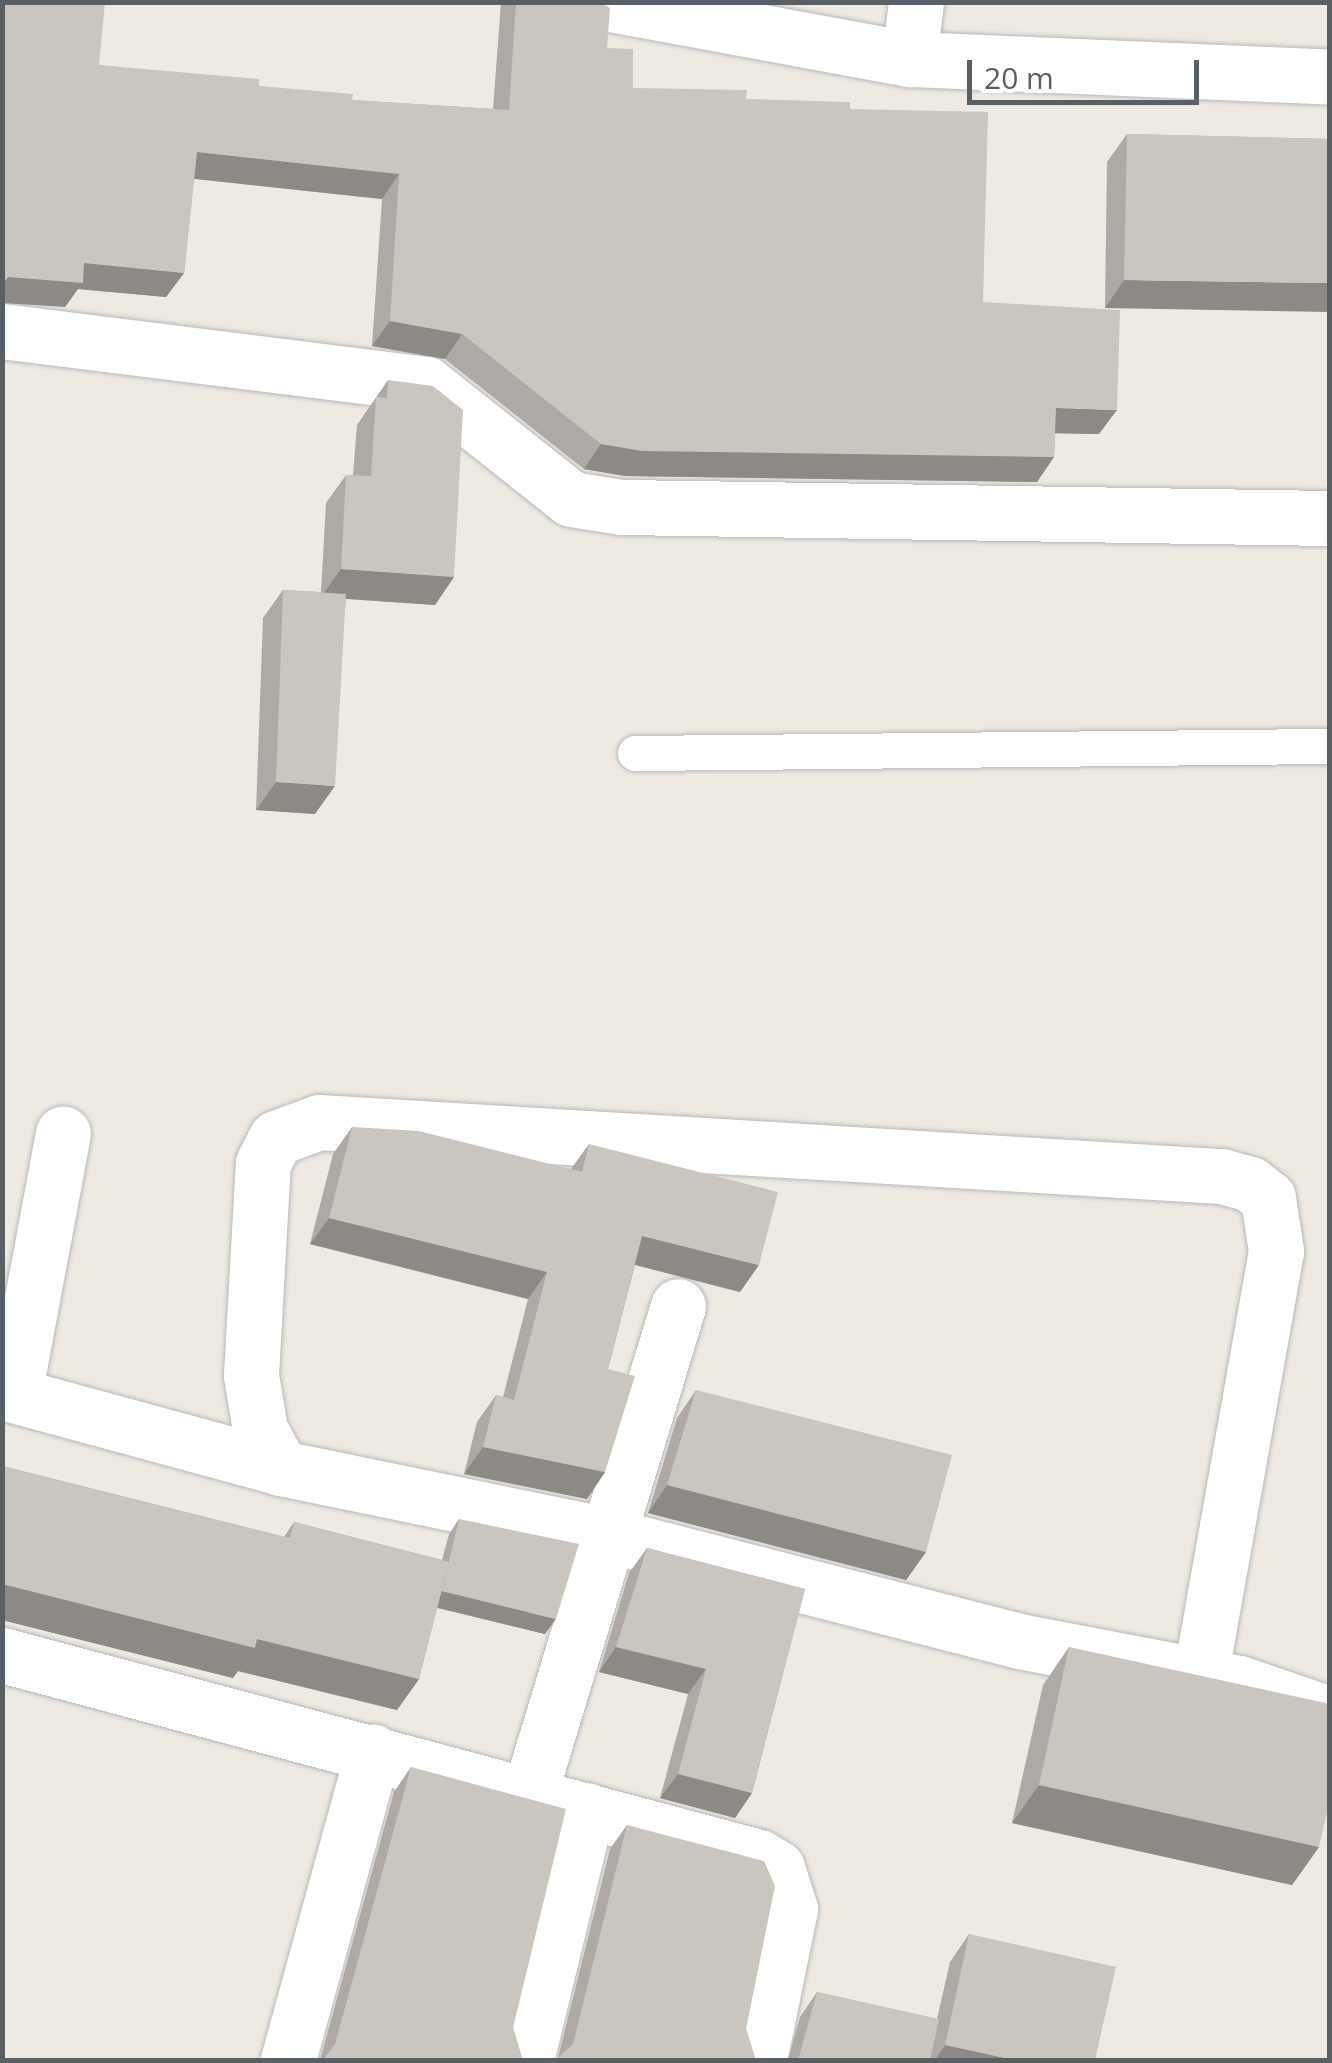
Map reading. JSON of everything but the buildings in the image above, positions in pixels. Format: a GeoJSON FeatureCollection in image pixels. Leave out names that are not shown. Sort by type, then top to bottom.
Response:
{"type":"FeatureCollection","features":[{"type":"Feature","properties":{"kind":"street"},"geometry":{"type":"LineString","coordinates":[[600,2],[746,18],[909,58],[1330,77]]}},
{"type":"Feature","properties":{"kind":"street"},"geometry":{"type":"LineString","coordinates":[[909,58],[916,2]]}},
{"type":"Feature","properties":{"kind":"street"},"geometry":{"type":"LineString","coordinates":[[2,331],[426,384],[570,499],[622,507],[1330,518]]}},
{"type":"Feature","properties":{"kind":"street"},"geometry":{"type":"LineString","coordinates":[[281,1468],[260,1430],[251,1375],[263,1163],[276,1138],[319,1122],[1222,1176],[1250,1184],[1268,1198],[1276,1251],[1200,1678]]}},
{"type":"Feature","properties":{"kind":"street"},"geometry":{"type":"LineString","coordinates":[[63,1134],[8,1394],[281,1468],[607,1535],[947,1624],[1239,1684],[1330,1714]]}},
{"type":"Feature","properties":{"kind":"street"},"geometry":{"type":"LineString","coordinates":[[529,1794],[678,1306]]}},
{"type":"Feature","properties":{"kind":"street"},"geometry":{"type":"LineString","coordinates":[[2,1655],[373,1750],[760,1856],[777,1868],[787,1888],[788,1933],[759,2060]]}},
{"type":"Feature","properties":{"kind":"street"},"geometry":{"type":"LineString","coordinates":[[288,2060],[373,1750]]}},
{"type":"Feature","properties":{"kind":"street"},"geometry":{"type":"LineString","coordinates":[[526,2060],[587,1810]]}},
{"type":"Feature","properties":{"kind":"lane"},"geometry":{"type":"LineString","coordinates":[[635,754],[1330,746]]}}]}
